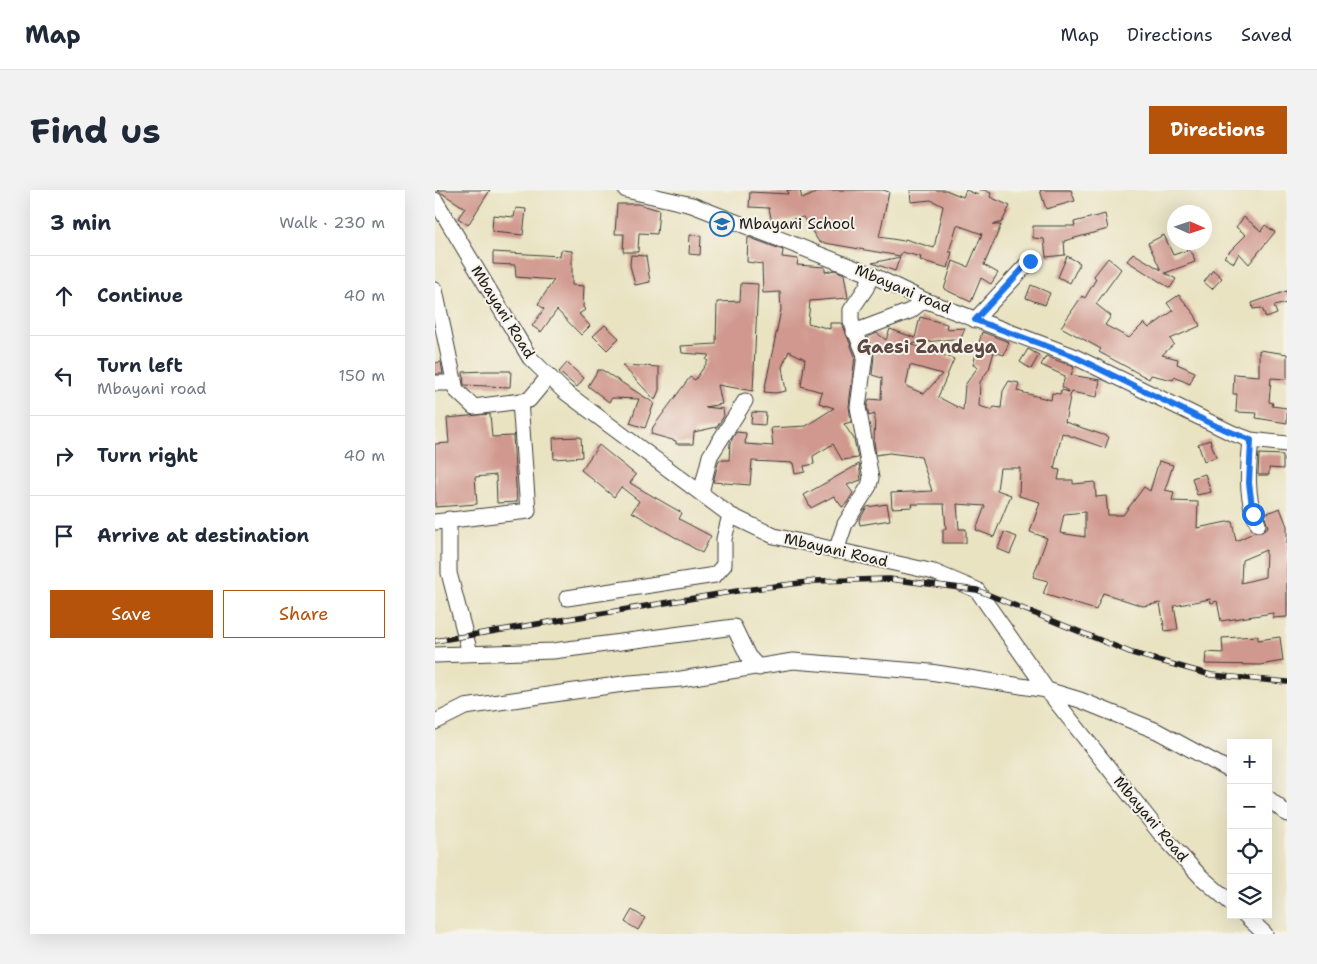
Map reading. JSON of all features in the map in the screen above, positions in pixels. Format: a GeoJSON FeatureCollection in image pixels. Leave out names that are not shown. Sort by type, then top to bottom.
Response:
{"type":"FeatureCollection","features":[{"type":"Feature","properties":{"kind":"street","name":"Mbayani road"},"geometry":{"type":"LineString","coordinates":[[626,190],[692,205],[871,275],[924,300],[1071,355],[1216,426],[1251,440],[1287,444]]}},
{"type":"Feature","properties":{"kind":"street","name":"Mbayani Road"},"geometry":{"type":"LineString","coordinates":[[435,200],[530,358],[565,392],[730,515],[774,536],[934,572],[977,590],[1047,690],[1160,833],[1200,876],[1227,900]]}},
{"type":"Feature","properties":{"kind":"street"},"geometry":{"type":"LineString","coordinates":[[975,320],[1030,261]]}},
{"type":"Feature","properties":{"kind":"street"},"geometry":{"type":"LineString","coordinates":[[836,551],[845,524],[869,486],[871,478],[858,407],[865,355],[861,341],[854,332],[851,310],[866,288],[871,275]]}},
{"type":"Feature","properties":{"kind":"street"},"geometry":{"type":"LineString","coordinates":[[436,298],[440,336],[456,390],[474,407],[529,400],[549,376]]}},
{"type":"Feature","properties":{"kind":"street"},"geometry":{"type":"LineString","coordinates":[[854,332],[910,311],[924,300]]}},
{"type":"Feature","properties":{"kind":"street"},"geometry":{"type":"LineString","coordinates":[[435,383],[455,383]]}},
{"type":"Feature","properties":{"kind":"street"},"geometry":{"type":"LineString","coordinates":[[701,493],[710,456],[745,401]]}},
{"type":"Feature","properties":{"kind":"street"},"geometry":{"type":"LineString","coordinates":[[470,653],[449,573],[442,520],[528,511],[520,402]]}},
{"type":"Feature","properties":{"kind":"street"},"geometry":{"type":"LineString","coordinates":[[1251,440],[1248,464],[1250,503],[1258,524]]}},
{"type":"Feature","properties":{"kind":"street"},"geometry":{"type":"LineString","coordinates":[[567,598],[715,575],[724,565],[724,539],[730,515]]}},
{"type":"Feature","properties":{"kind":"street"},"geometry":{"type":"LineString","coordinates":[[435,655],[553,651],[734,626],[748,656],[759,668]]}},
{"type":"Feature","properties":{"kind":"street"},"geometry":{"type":"LineString","coordinates":[[435,722],[465,707],[759,668],[793,661],[930,672],[1047,690],[1080,700],[1157,731],[1227,770]]}},
{"type":"Feature","properties":{"kind":"street"},"geometry":{"type":"LineString","coordinates":[[1272,801],[1287,814]]}},
{"type":"Feature","properties":{"kind":"street"},"geometry":{"type":"LineString","coordinates":[[1249,919],[1265,934]]}},
{"type":"Feature","properties":{"kind":"building"},"geometry":{"type":"Polygon","coordinates":[[[437,190],[490,190],[468,225],[458,218],[465,208],[437,190]]]}},
{"type":"Feature","properties":{"kind":"building"},"geometry":{"type":"Polygon","coordinates":[[[787,190],[800,190],[802,199],[823,190],[883,190],[889,192],[879,237],[904,241],[905,239],[934,248],[943,206],[931,200],[911,202],[910,190],[946,190],[963,197],[966,190],[978,195],[980,190],[984,190],[991,193],[990,197],[1010,206],[1002,222],[993,225],[1001,225],[984,265],[998,273],[991,284],[981,278],[971,302],[944,289],[953,261],[968,267],[982,234],[957,225],[949,252],[952,252],[948,268],[920,260],[921,257],[902,252],[900,256],[819,242],[803,217],[772,223],[769,208],[749,207],[750,192],[788,194],[787,190]]]}},
{"type":"Feature","properties":{"kind":"building"},"geometry":{"type":"Polygon","coordinates":[[[1040,190],[1071,190],[1075,201],[1046,209],[1040,190]]]}},
{"type":"Feature","properties":{"kind":"building"},"geometry":{"type":"Polygon","coordinates":[[[617,204],[638,204],[659,210],[657,234],[639,233],[638,252],[623,252],[624,234],[615,234],[617,204]]]}},
{"type":"Feature","properties":{"kind":"building"},"geometry":{"type":"Polygon","coordinates":[[[516,208],[526,209],[523,235],[492,232],[493,215],[514,217],[516,208]]]}},
{"type":"Feature","properties":{"kind":"building"},"geometry":{"type":"Polygon","coordinates":[[[1105,214],[1108,229],[1064,241],[1065,255],[1046,257],[1044,239],[1033,238],[1033,226],[1075,226],[1074,222],[1105,214]]]}},
{"type":"Feature","properties":{"kind":"building"},"geometry":{"type":"Polygon","coordinates":[[[1244,217],[1261,231],[1265,225],[1275,232],[1249,264],[1239,253],[1234,263],[1224,257],[1246,235],[1236,227],[1244,217]]]}},
{"type":"Feature","properties":{"kind":"building"},"geometry":{"type":"Polygon","coordinates":[[[690,235],[701,236],[700,255],[689,254],[690,235]]]}},
{"type":"Feature","properties":{"kind":"building"},"geometry":{"type":"Polygon","coordinates":[[[1164,235],[1167,242],[1167,250],[1171,250],[1173,255],[1188,250],[1193,254],[1195,262],[1165,273],[1176,279],[1170,288],[1127,261],[1133,253],[1161,270],[1148,243],[1164,235]]]}},
{"type":"Feature","properties":{"kind":"building"},"geometry":{"type":"Polygon","coordinates":[[[748,237],[783,250],[782,257],[798,259],[797,265],[825,267],[825,272],[835,270],[844,274],[848,298],[810,301],[808,323],[830,329],[830,323],[842,323],[855,356],[849,406],[851,422],[844,424],[854,439],[858,458],[842,460],[833,444],[813,456],[814,464],[804,466],[805,472],[795,474],[793,463],[752,461],[750,485],[713,482],[719,460],[729,460],[730,443],[736,432],[746,433],[745,444],[773,446],[771,428],[806,426],[834,408],[819,403],[822,392],[801,386],[805,359],[789,351],[782,367],[786,391],[764,392],[781,310],[780,292],[763,293],[762,264],[747,262],[748,237]]]}},
{"type":"Feature","properties":{"kind":"building"},"geometry":{"type":"Polygon","coordinates":[[[561,250],[572,251],[572,285],[584,286],[583,307],[585,310],[579,314],[590,326],[581,335],[557,310],[541,332],[532,326],[544,309],[538,304],[554,280],[516,277],[515,265],[493,264],[493,252],[560,256],[561,250]]]}},
{"type":"Feature","properties":{"kind":"building"},"geometry":{"type":"Polygon","coordinates":[[[631,255],[646,256],[650,282],[635,285],[630,265],[631,255]]]}},
{"type":"Feature","properties":{"kind":"building"},"geometry":{"type":"Polygon","coordinates":[[[1067,256],[1080,263],[1070,283],[1058,277],[1067,256]]]}},
{"type":"Feature","properties":{"kind":"building"},"geometry":{"type":"Polygon","coordinates":[[[900,257],[895,271],[872,263],[900,257]]]}},
{"type":"Feature","properties":{"kind":"building"},"geometry":{"type":"Polygon","coordinates":[[[1108,258],[1121,269],[1096,304],[1111,316],[1105,325],[1129,338],[1144,323],[1149,328],[1173,311],[1167,303],[1179,295],[1195,315],[1200,326],[1170,339],[1174,344],[1162,355],[1178,359],[1177,364],[1195,372],[1190,384],[1174,377],[1173,380],[1151,375],[1149,379],[1099,352],[1101,349],[1061,327],[1082,296],[1085,298],[1096,279],[1094,276],[1108,258]]]}},
{"type":"Feature","properties":{"kind":"building"},"geometry":{"type":"Polygon","coordinates":[[[1213,270],[1222,278],[1212,289],[1204,282],[1213,270]]]}},
{"type":"Feature","properties":{"kind":"building"},"geometry":{"type":"Polygon","coordinates":[[[741,283],[758,284],[753,391],[718,385],[722,404],[705,407],[723,409],[724,416],[717,427],[694,432],[693,444],[676,444],[676,441],[651,434],[653,427],[690,377],[695,380],[708,361],[706,360],[709,355],[682,353],[681,346],[716,344],[717,302],[740,301],[741,283]]]}},
{"type":"Feature","properties":{"kind":"building"},"geometry":{"type":"Polygon","coordinates":[[[1031,285],[1050,293],[1045,305],[1026,298],[1031,285]]]}},
{"type":"Feature","properties":{"kind":"building"},"geometry":{"type":"Polygon","coordinates":[[[1287,291],[1287,303],[1274,306],[1277,314],[1266,318],[1262,308],[1253,309],[1252,303],[1287,291]]]}},
{"type":"Feature","properties":{"kind":"building"},"geometry":{"type":"Polygon","coordinates":[[[920,317],[947,324],[946,329],[965,328],[961,338],[910,344],[954,359],[938,397],[963,410],[965,385],[978,367],[973,365],[982,332],[1009,342],[1004,355],[994,352],[989,369],[980,382],[979,406],[992,410],[994,407],[1001,408],[1003,391],[1009,381],[1019,383],[1017,391],[1051,400],[1052,393],[1060,394],[1061,390],[1069,392],[1062,387],[1065,376],[1041,365],[1046,356],[1074,367],[1071,375],[1100,380],[1097,397],[1071,392],[1065,422],[1109,437],[1105,448],[1062,433],[1054,469],[1060,470],[1058,480],[1073,480],[1073,484],[1095,482],[1096,497],[1106,496],[1108,515],[1123,515],[1144,487],[1150,491],[1159,461],[1173,465],[1165,490],[1174,492],[1172,501],[1198,502],[1197,528],[1232,521],[1236,541],[1255,532],[1262,532],[1268,527],[1264,514],[1280,508],[1287,526],[1287,617],[1273,618],[1273,613],[1221,621],[1217,601],[1211,603],[1210,599],[1174,606],[1178,629],[1165,631],[1160,603],[1143,606],[1103,593],[1096,610],[1043,594],[1048,581],[1033,577],[1047,538],[1030,532],[1040,502],[1019,496],[1020,468],[1000,468],[997,490],[1011,495],[994,537],[976,530],[985,506],[957,504],[959,529],[966,529],[966,543],[943,543],[943,529],[946,529],[944,504],[912,504],[913,507],[892,508],[891,493],[932,491],[921,457],[889,453],[876,455],[874,442],[875,414],[869,416],[867,407],[869,399],[881,400],[882,378],[872,375],[874,356],[868,337],[877,333],[886,340],[890,329],[915,338],[920,317]],[[910,365],[906,386],[924,394],[942,374],[910,365]],[[1085,512],[1064,514],[1060,533],[1085,537],[1085,512]],[[1266,550],[1242,560],[1241,583],[1265,577],[1266,550]]]}},
{"type":"Feature","properties":{"kind":"building"},"geometry":{"type":"Polygon","coordinates":[[[605,325],[619,338],[607,350],[593,336],[605,325]]]}},
{"type":"Feature","properties":{"kind":"building"},"geometry":{"type":"Polygon","coordinates":[[[1028,349],[1039,355],[1031,369],[1020,362],[1028,349]]]}},
{"type":"Feature","properties":{"kind":"building"},"geometry":{"type":"Polygon","coordinates":[[[1259,350],[1287,354],[1287,379],[1271,378],[1269,402],[1273,403],[1272,406],[1287,408],[1287,423],[1256,418],[1257,413],[1236,412],[1237,394],[1233,394],[1234,374],[1259,376],[1259,350]]]}},
{"type":"Feature","properties":{"kind":"building"},"geometry":{"type":"Polygon","coordinates":[[[441,362],[443,374],[435,374],[435,363],[441,362]]]}},
{"type":"Feature","properties":{"kind":"building"},"geometry":{"type":"Polygon","coordinates":[[[567,363],[584,378],[577,387],[559,372],[567,363]]]}},
{"type":"Feature","properties":{"kind":"building"},"geometry":{"type":"Polygon","coordinates":[[[622,365],[659,367],[659,390],[655,400],[622,365]]]}},
{"type":"Feature","properties":{"kind":"building"},"geometry":{"type":"Polygon","coordinates":[[[598,370],[602,370],[654,403],[645,428],[630,423],[639,399],[612,398],[609,402],[588,386],[598,370]]]}},
{"type":"Feature","properties":{"kind":"building"},"geometry":{"type":"Polygon","coordinates":[[[511,371],[510,387],[464,385],[463,372],[511,371]]]}},
{"type":"Feature","properties":{"kind":"building"},"geometry":{"type":"Polygon","coordinates":[[[752,412],[766,413],[765,425],[751,424],[752,412]]]}},
{"type":"Feature","properties":{"kind":"building"},"geometry":{"type":"Polygon","coordinates":[[[490,414],[492,437],[513,436],[517,502],[497,503],[496,475],[475,477],[477,504],[435,507],[435,444],[449,443],[447,418],[490,414]]]}},
{"type":"Feature","properties":{"kind":"building"},"geometry":{"type":"Polygon","coordinates":[[[581,437],[582,457],[554,459],[553,438],[581,437]]]}},
{"type":"Feature","properties":{"kind":"building"},"geometry":{"type":"Polygon","coordinates":[[[1210,440],[1216,457],[1204,461],[1198,444],[1210,440]]]}},
{"type":"Feature","properties":{"kind":"building"},"geometry":{"type":"Polygon","coordinates":[[[599,445],[636,475],[630,483],[682,513],[679,519],[711,536],[702,553],[632,512],[639,501],[621,487],[614,497],[581,470],[599,445]]]}},
{"type":"Feature","properties":{"kind":"building"},"geometry":{"type":"Polygon","coordinates":[[[1259,454],[1283,455],[1283,469],[1269,468],[1269,475],[1258,475],[1259,454]]]}},
{"type":"Feature","properties":{"kind":"building"},"geometry":{"type":"Polygon","coordinates":[[[859,464],[861,480],[847,485],[853,493],[847,503],[842,507],[834,496],[811,508],[804,495],[859,464]]]}},
{"type":"Feature","properties":{"kind":"building"},"geometry":{"type":"Polygon","coordinates":[[[1205,474],[1211,492],[1197,495],[1192,478],[1205,474]]]}},
{"type":"Feature","properties":{"kind":"building"},"geometry":{"type":"Polygon","coordinates":[[[887,504],[890,520],[860,525],[859,520],[867,507],[887,504]]]}},
{"type":"Feature","properties":{"kind":"building"},"geometry":{"type":"Polygon","coordinates":[[[1004,532],[1017,537],[1010,554],[998,549],[1004,532]]]}},
{"type":"Feature","properties":{"kind":"building"},"geometry":{"type":"Polygon","coordinates":[[[1258,636],[1258,640],[1280,637],[1283,661],[1260,665],[1205,664],[1206,652],[1223,653],[1222,638],[1258,636]]]}},
{"type":"Feature","properties":{"kind":"building"},"geometry":{"type":"Polygon","coordinates":[[[632,910],[645,918],[638,930],[625,922],[632,910]]]}},
{"type":"Feature","properties":{"kind":"railway"},"geometry":{"type":"LineString","coordinates":[[435,641],[737,591],[816,581],[889,579],[977,590],[1132,653],[1211,675],[1287,682]]}},
{"type":"Feature","properties":{"kind":"place","name":"Mbayani School"},"geometry":{"type":"Point","coordinates":[722,224]}},
{"type":"Feature","properties":{"kind":"district","name":"Gaesi Zandeya"},"geometry":{"type":"Point","coordinates":[927,347]}},
{"type":"Feature","properties":{"kind":"route"},"geometry":{"type":"LineString","coordinates":[[1030,261],[1018,276],[997,294],[975,320],[1071,355],[1183,408],[1216,426],[1251,440],[1248,464],[1250,503],[1253,514]]}}]}
